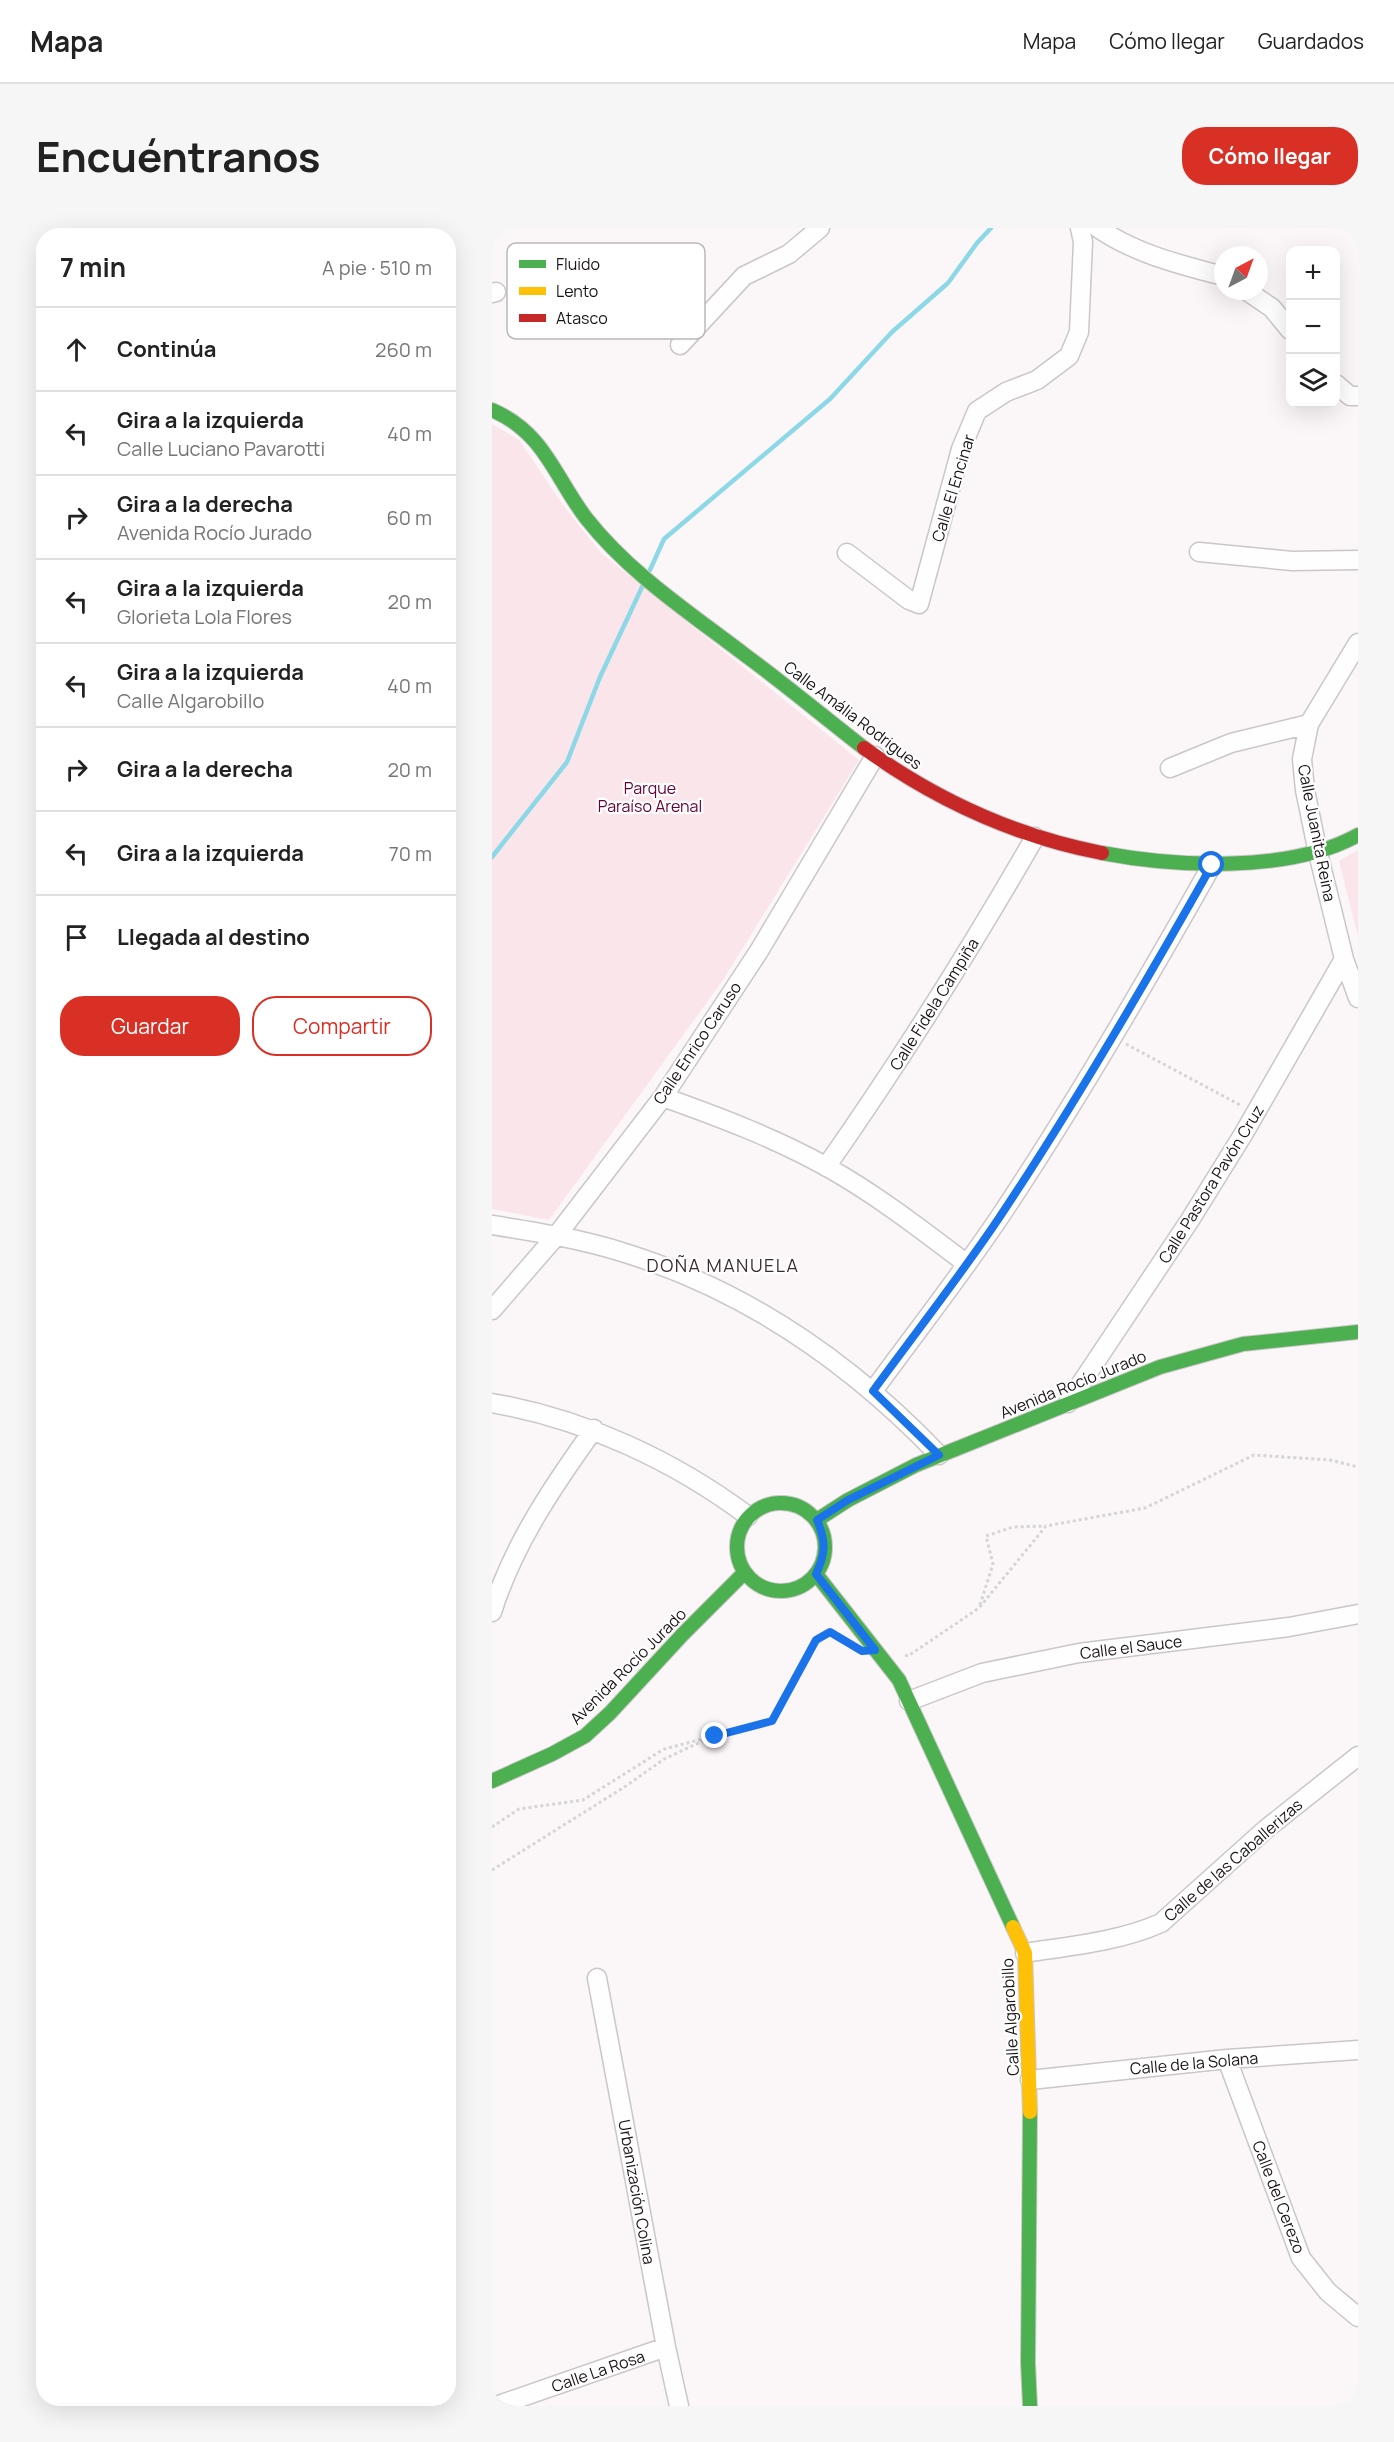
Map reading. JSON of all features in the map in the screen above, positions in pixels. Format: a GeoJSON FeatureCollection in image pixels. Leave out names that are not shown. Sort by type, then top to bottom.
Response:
{"type":"FeatureCollection","features":[{"type":"Feature","properties":{"kind":"street"},"geometry":{"type":"LineString","coordinates":[[705,318],[744,276],[789,254],[820,228]]}},
{"type":"Feature","properties":{"kind":"street","name":"Calle El Encinar"},"geometry":{"type":"LineString","coordinates":[[847,553],[909,600],[919,604],[961,449],[978,411],[1006,392],[1037,380],[1069,356],[1079,332],[1083,242],[1080,228]]}},
{"type":"Feature","properties":{"kind":"street"},"geometry":{"type":"LineString","coordinates":[[1098,228],[1120,243],[1157,259],[1214,274]]}},
{"type":"Feature","properties":{"kind":"street"},"geometry":{"type":"LineString","coordinates":[[1260,300],[1272,308],[1286,325]]}},
{"type":"Feature","properties":{"kind":"street"},"geometry":{"type":"LineString","coordinates":[[680,345],[686,339]]}},
{"type":"Feature","properties":{"kind":"street"},"geometry":{"type":"LineString","coordinates":[[1340,388],[1350,396],[1358,396]]}},
{"type":"Feature","properties":{"kind":"street","name":"Calle Amália Rodrigues"},"geometry":{"type":"LineString","coordinates":[[492,410],[507,414],[537,440],[587,519],[626,559],[673,599],[875,756],[925,789],[979,816],[1035,837],[1092,851],[1212,865],[1264,861],[1318,853],[1341,846],[1358,835]]}},
{"type":"Feature","properties":{"kind":"street"},"geometry":{"type":"LineString","coordinates":[[1199,552],[1292,561],[1358,560]]}},
{"type":"Feature","properties":{"kind":"street","name":"Calle Juanita Reina"},"geometry":{"type":"LineString","coordinates":[[1358,643],[1309,724],[1302,759],[1305,790],[1318,853],[1344,959],[1358,998]]}},
{"type":"Feature","properties":{"kind":"street"},"geometry":{"type":"LineString","coordinates":[[1170,768],[1232,743],[1309,724]]}},
{"type":"Feature","properties":{"kind":"street","name":"Calle Enrico Caruso"},"geometry":{"type":"LineString","coordinates":[[492,1310],[557,1235],[663,1096],[759,951],[875,756]]}},
{"type":"Feature","properties":{"kind":"street","name":"Calle Fidela Campiña"},"geometry":{"type":"LineString","coordinates":[[826,1167],[944,991],[1035,837]]}},
{"type":"Feature","properties":{"kind":"street"},"geometry":{"type":"LineString","coordinates":[[873,1391],[1007,1207],[1114,1037],[1212,865]]}},
{"type":"Feature","properties":{"kind":"street","name":"Calle Pastora Pavón Cruz"},"geometry":{"type":"LineString","coordinates":[[1068,1403],[1190,1220],[1344,959]]}},
{"type":"Feature","properties":{"kind":"street"},"geometry":{"type":"LineString","coordinates":[[663,1096],[746,1127],[826,1167],[874,1196],[967,1264]]}},
{"type":"Feature","properties":{"kind":"street"},"geometry":{"type":"LineString","coordinates":[[492,1225],[557,1235],[626,1253],[692,1278],[756,1309],[817,1347],[873,1391],[939,1455]]}},
{"type":"Feature","properties":{"kind":"street","name":"Avenida Rocío Jurado"},"geometry":{"type":"LineString","coordinates":[[817,1520],[848,1500],[939,1455],[1160,1367],[1243,1344],[1358,1332]]}},
{"type":"Feature","properties":{"kind":"street"},"geometry":{"type":"LineString","coordinates":[[492,1403],[594,1429],[718,1493],[748,1516]]}},
{"type":"Feature","properties":{"kind":"street"},"geometry":{"type":"LineString","coordinates":[[492,1612],[520,1545],[531,1525],[554,1485],[594,1429]]}},
{"type":"Feature","properties":{"kind":"street"},"geometry":{"type":"LineString","coordinates":[[776,1503],[791,1503],[805,1510],[817,1520],[825,1537],[824,1557],[816,1574],[805,1585],[790,1591],[774,1591],[759,1586],[744,1573],[736,1546],[740,1530],[748,1516],[761,1507],[776,1503]]}},
{"type":"Feature","properties":{"kind":"street","name":"Avenida Rocío Jurado"},"geometry":{"type":"LineString","coordinates":[[492,1781],[552,1754],[585,1736],[610,1713],[683,1634],[744,1573]]}},
{"type":"Feature","properties":{"kind":"street","name":"Calle Algarobillo"},"geometry":{"type":"LineString","coordinates":[[816,1574],[899,1680],[1025,1953],[1030,2080],[1028,2351],[1030,2406]]}},
{"type":"Feature","properties":{"kind":"street","name":"Calle el Sauce"},"geometry":{"type":"LineString","coordinates":[[909,1701],[982,1673],[1079,1653],[1288,1627],[1358,1614]]}},
{"type":"Feature","properties":{"kind":"street","name":"Calle de las Caballerizas"},"geometry":{"type":"LineString","coordinates":[[1025,1953],[1092,1942],[1144,1930],[1161,1923],[1194,1896],[1266,1829],[1358,1755]]}},
{"type":"Feature","properties":{"kind":"street","name":"Urbanización Colina"},"geometry":{"type":"LineString","coordinates":[[597,1978],[679,2406]]}},
{"type":"Feature","properties":{"kind":"street","name":"Calle de la Solana"},"geometry":{"type":"LineString","coordinates":[[1030,2080],[1227,2059],[1358,2050]]}},
{"type":"Feature","properties":{"kind":"street","name":"Calle del Cerezo"},"geometry":{"type":"LineString","coordinates":[[1227,2059],[1301,2258],[1328,2292],[1358,2317]]}},
{"type":"Feature","properties":{"kind":"street","name":"Calle La Rosa"},"geometry":{"type":"LineString","coordinates":[[496,2406],[666,2347]]}},
{"type":"Feature","properties":{"kind":"path"},"geometry":{"type":"LineString","coordinates":[[1114,1037],[1255,1113]]}},
{"type":"Feature","properties":{"kind":"path"},"geometry":{"type":"LineString","coordinates":[[979,1608],[993,1564],[986,1536],[1013,1527],[1046,1526],[1145,1508],[1254,1455],[1330,1460],[1358,1467]]}},
{"type":"Feature","properties":{"kind":"path"},"geometry":{"type":"LineString","coordinates":[[875,1650],[908,1656],[979,1608],[1046,1526]]}},
{"type":"Feature","properties":{"kind":"path"},"geometry":{"type":"LineString","coordinates":[[492,1827],[519,1809],[583,1800],[664,1749],[772,1721],[816,1640],[830,1632],[838,1636]]}},
{"type":"Feature","properties":{"kind":"path"},"geometry":{"type":"LineString","coordinates":[[492,1870],[626,1786],[664,1759],[715,1736]]}},
{"type":"Feature","properties":{"kind":"green space","name":"Parque Paraíso Arenal"},"geometry":{"type":"Polygon","coordinates":[[[492,424],[519,440],[563,505],[601,553],[859,760],[723,980],[549,1220],[492,1209],[492,424]]]}},
{"type":"Feature","properties":{"kind":"green space"},"geometry":{"type":"Polygon","coordinates":[[[1358,850],[1358,936],[1339,861],[1358,850]]]}},
{"type":"Feature","properties":{"kind":"waterway"},"geometry":{"type":"LineString","coordinates":[[650,570],[664,539],[830,399],[892,332],[948,283],[991,228]]}},
{"type":"Feature","properties":{"kind":"waterway"},"geometry":{"type":"LineString","coordinates":[[492,857],[567,762],[600,677],[643,585]]}},
{"type":"Feature","properties":{"kind":"traffic: fast"},"geometry":{"type":"LineString","coordinates":[[492,410],[510,420],[537,443],[586,518],[621,557],[682,608],[864,748]]}},
{"type":"Feature","properties":{"kind":"traffic: fast"},"geometry":{"type":"LineString","coordinates":[[1102,853],[1164,861],[1232,864],[1300,856],[1331,847],[1358,835]]}},
{"type":"Feature","properties":{"kind":"traffic: fast"},"geometry":{"type":"LineString","coordinates":[[817,1520],[848,1500],[916,1465],[1160,1367],[1243,1344],[1358,1332]]}},
{"type":"Feature","properties":{"kind":"traffic: fast"},"geometry":{"type":"LineString","coordinates":[[781,1503],[806,1510],[818,1522],[825,1547],[818,1572],[806,1584],[781,1591],[756,1584],[744,1572],[737,1547],[744,1522],[756,1510],[781,1503]]}},
{"type":"Feature","properties":{"kind":"traffic: fast"},"geometry":{"type":"LineString","coordinates":[[492,1781],[552,1754],[585,1736],[610,1713],[683,1634],[744,1573]]}},
{"type":"Feature","properties":{"kind":"traffic: fast"},"geometry":{"type":"LineString","coordinates":[[816,1574],[899,1680],[1013,1927]]}},
{"type":"Feature","properties":{"kind":"traffic: fast"},"geometry":{"type":"LineString","coordinates":[[1030,2112],[1028,2363],[1030,2406]]}},
{"type":"Feature","properties":{"kind":"traffic: slow"},"geometry":{"type":"LineString","coordinates":[[1013,1927],[1025,1953],[1030,2112]]}},
{"type":"Feature","properties":{"kind":"traffic: jam"},"geometry":{"type":"LineString","coordinates":[[864,748],[919,784],[977,814],[1038,837],[1102,853]]}},
{"type":"Feature","properties":{"kind":"district","name":"DOÑA MANUELA"},"geometry":{"type":"Point","coordinates":[723,1266]}},
{"type":"Feature","properties":{"kind":"route"},"geometry":{"type":"LineString","coordinates":[[715,1736],[772,1721],[816,1640],[830,1632],[862,1651],[875,1650],[816,1574],[824,1557],[825,1537],[817,1520],[848,1500],[939,1455],[873,1391],[1001,1216],[1114,1037],[1212,865]]}}]}
